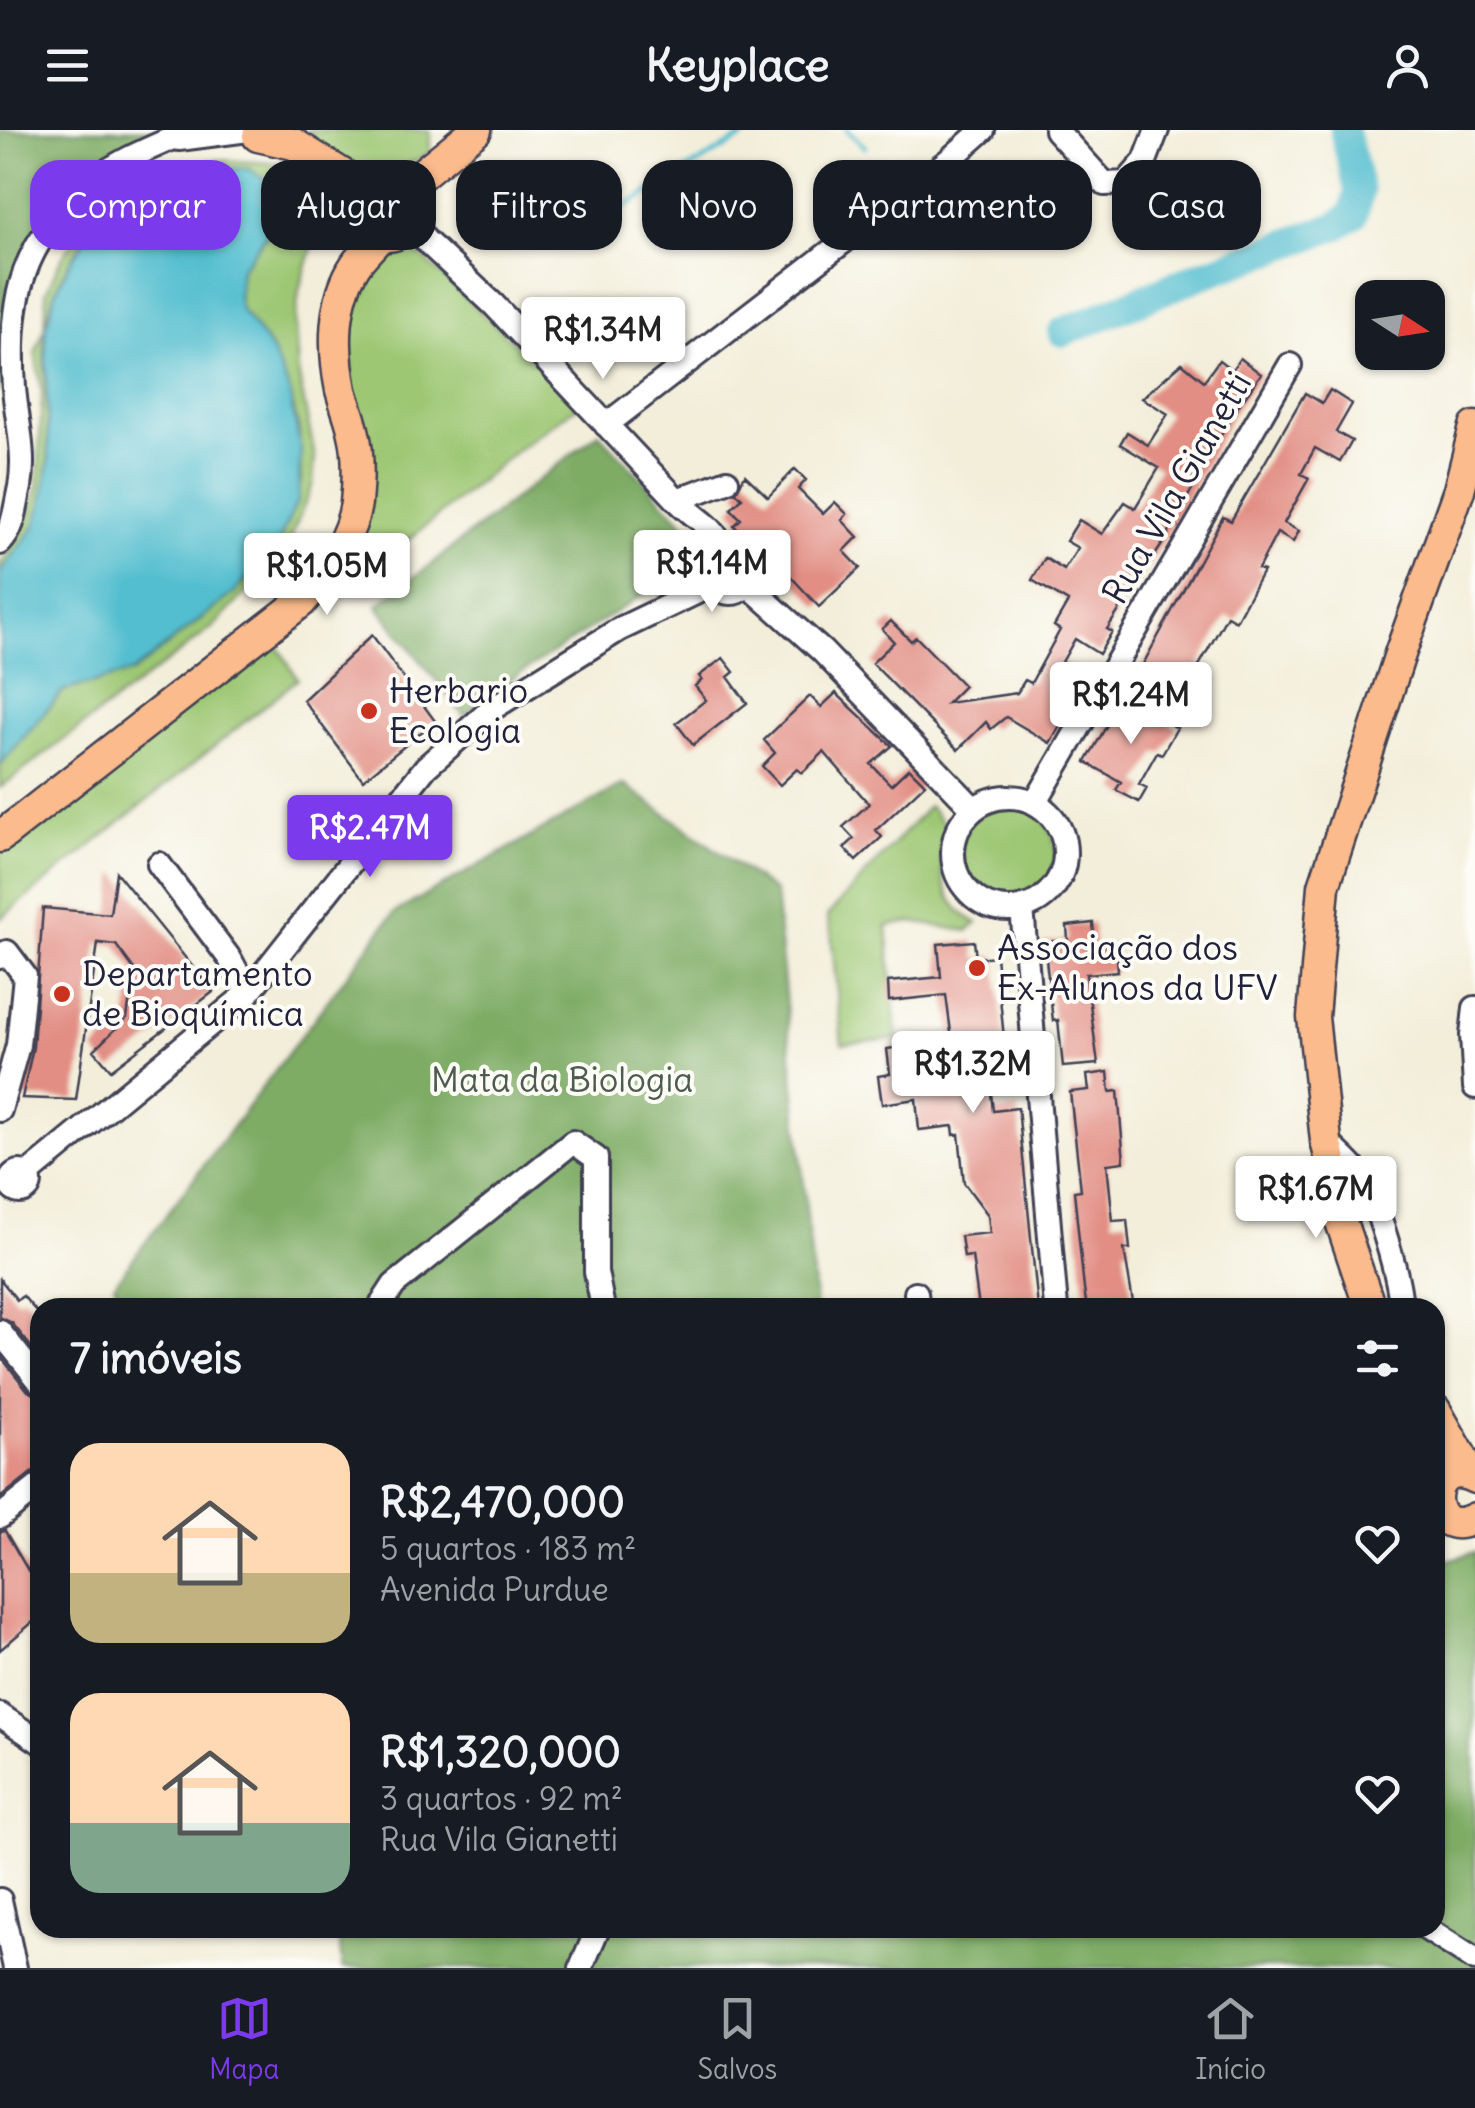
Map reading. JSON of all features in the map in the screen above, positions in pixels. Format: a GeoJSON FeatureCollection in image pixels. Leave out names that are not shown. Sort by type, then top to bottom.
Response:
{"type":"FeatureCollection","features":[{"type":"Feature","properties":{"kind":"main road"},"geometry":{"type":"LineString","coordinates":[[436,162],[476,130]]}},
{"type":"Feature","properties":{"kind":"main road"},"geometry":{"type":"LineString","coordinates":[[267,133],[317,160]]}},
{"type":"Feature","properties":{"kind":"main road"},"geometry":{"type":"LineString","coordinates":[[0,814],[254,621],[311,566],[327,536],[340,469],[337,435],[318,370],[318,326],[324,297],[342,262],[356,250]]}},
{"type":"Feature","properties":{"kind":"main road"},"geometry":{"type":"LineString","coordinates":[[0,837],[301,602],[323,577],[342,544],[356,506],[355,437],[342,391],[336,321],[350,274],[368,250]]}},
{"type":"Feature","properties":{"kind":"main road"},"geometry":{"type":"LineString","coordinates":[[1367,1298],[1330,1189],[1312,1017],[1324,886],[1400,651],[1459,490],[1475,426]]}},
{"type":"Feature","properties":{"kind":"main road"},"geometry":{"type":"LineString","coordinates":[[1329,1152],[1349,1190],[1383,1298]]}},
{"type":"Feature","properties":{"kind":"main road"},"geometry":{"type":"LineString","coordinates":[[1445,1427],[1474,1478]]}},
{"type":"Feature","properties":{"kind":"main road"},"geometry":{"type":"LineString","coordinates":[[1445,1470],[1474,1478]]}},
{"type":"Feature","properties":{"kind":"street"},"geometry":{"type":"LineString","coordinates":[[606,425],[983,130]]}},
{"type":"Feature","properties":{"kind":"street"},"geometry":{"type":"LineString","coordinates":[[1056,130],[1105,184],[1126,183],[1145,161],[1157,130]]}},
{"type":"Feature","properties":{"kind":"street"},"geometry":{"type":"LineString","coordinates":[[0,543],[10,532],[24,466],[7,392],[13,324],[25,264],[52,220],[98,176],[181,135],[267,133]]}},
{"type":"Feature","properties":{"kind":"street"},"geometry":{"type":"LineString","coordinates":[[430,250],[494,305],[691,514],[716,530],[728,558],[744,563],[749,573],[747,584],[734,593],[723,591],[716,584],[716,568],[728,558]]}},
{"type":"Feature","properties":{"kind":"street","name":"Rua Vila Gianetti"},"geometry":{"type":"LineString","coordinates":[[1035,802],[1290,365]]}},
{"type":"Feature","properties":{"kind":"street"},"geometry":{"type":"LineString","coordinates":[[677,500],[727,481]]}},
{"type":"Feature","properties":{"kind":"street"},"geometry":{"type":"LineString","coordinates":[[10,1181],[248,993],[426,767],[493,708],[620,629],[716,584]]}},
{"type":"Feature","properties":{"kind":"street"},"geometry":{"type":"LineString","coordinates":[[747,584],[822,651],[974,809]]}},
{"type":"Feature","properties":{"kind":"street"},"geometry":{"type":"LineString","coordinates":[[1007,796],[1035,802],[1049,812],[1065,843],[1061,877],[1038,902],[1004,910],[986,906],[971,896],[960,881],[953,846],[958,829],[974,809],[993,799],[1007,796]]}},
{"type":"Feature","properties":{"kind":"street"},"geometry":{"type":"LineString","coordinates":[[159,864],[230,959],[248,993]]}},
{"type":"Feature","properties":{"kind":"street"},"geometry":{"type":"LineString","coordinates":[[1022,908],[1055,1298]]}},
{"type":"Feature","properties":{"kind":"street"},"geometry":{"type":"LineString","coordinates":[[0,958],[7,952],[25,976],[18,1044],[2,1099]]}},
{"type":"Feature","properties":{"kind":"street"},"geometry":{"type":"LineString","coordinates":[[1475,1008],[1475,1087]]}},
{"type":"Feature","properties":{"kind":"street"},"geometry":{"type":"LineString","coordinates":[[386,1298],[394,1285],[573,1142],[596,1158],[596,1272],[600,1298]]}},
{"type":"Feature","properties":{"kind":"street"},"geometry":{"type":"LineString","coordinates":[[1329,1152],[1358,1172],[1368,1188],[1400,1298]]}},
{"type":"Feature","properties":{"kind":"street"},"geometry":{"type":"LineString","coordinates":[[0,1332],[30,1370]]}},
{"type":"Feature","properties":{"kind":"street"},"geometry":{"type":"LineString","coordinates":[[0,1517],[30,1493]]}},
{"type":"Feature","properties":{"kind":"street"},"geometry":{"type":"LineString","coordinates":[[0,1716],[30,1736]]}},
{"type":"Feature","properties":{"kind":"street"},"geometry":{"type":"LineString","coordinates":[[0,1900],[15,1968]]}},
{"type":"Feature","properties":{"kind":"street"},"geometry":{"type":"LineString","coordinates":[[581,1968],[594,1938]]}},
{"type":"Feature","properties":{"kind":"street"},"geometry":{"type":"LineString","coordinates":[[1441,1938],[1475,1960]]}},
{"type":"Feature","properties":{"kind":"green space"},"geometry":{"type":"Polygon","coordinates":[[[0,130],[165,130],[104,160],[30,160],[30,244],[21,261],[14,382],[0,391],[0,130]]]}},
{"type":"Feature","properties":{"kind":"green space"},"geometry":{"type":"Polygon","coordinates":[[[307,130],[430,130],[430,152],[416,160],[341,160],[307,130]]]}},
{"type":"Feature","properties":{"kind":"green space"},"geometry":{"type":"Polygon","coordinates":[[[241,161],[261,162],[261,228],[241,223],[241,161]]]}},
{"type":"Feature","properties":{"kind":"green space"},"geometry":{"type":"Polygon","coordinates":[[[261,243],[261,250],[312,250],[299,290],[295,324],[298,371],[315,457],[313,484],[285,552],[213,627],[0,788],[0,765],[63,691],[133,672],[256,571],[301,483],[299,430],[289,390],[271,349],[241,310],[241,269],[261,243]]]}},
{"type":"Feature","properties":{"kind":"green space"},"geometry":{"type":"Polygon","coordinates":[[[67,250],[78,250],[54,294],[45,333],[49,453],[43,500],[29,537],[0,573],[0,564],[26,523],[38,486],[42,392],[35,353],[45,328],[46,292],[67,250]]]}},
{"type":"Feature","properties":{"kind":"green space"},"geometry":{"type":"Polygon","coordinates":[[[387,250],[414,250],[580,404],[517,450],[345,593],[332,575],[351,540],[351,289],[387,250]]]}},
{"type":"Feature","properties":{"kind":"green space"},"geometry":{"type":"Polygon","coordinates":[[[599,433],[690,530],[692,551],[678,572],[495,690],[464,716],[377,606],[599,433]]]}},
{"type":"Feature","properties":{"kind":"green space"},"geometry":{"type":"Polygon","coordinates":[[[272,637],[298,679],[0,919],[0,849],[272,637]]]}},
{"type":"Feature","properties":{"kind":"green space","name":"Mata da Biologia"},"geometry":{"type":"Polygon","coordinates":[[[624,784],[775,892],[815,1298],[122,1298],[114,1284],[394,913],[624,784]]]}},
{"type":"Feature","properties":{"kind":"green space"},"geometry":{"type":"Polygon","coordinates":[[[1008,805],[1026,809],[1042,819],[1052,835],[1056,853],[1052,871],[1042,887],[1026,897],[1008,901],[990,897],[974,887],[964,871],[960,853],[964,835],[974,819],[990,809],[1008,805]]]}},
{"type":"Feature","properties":{"kind":"green space"},"geometry":{"type":"Polygon","coordinates":[[[929,806],[945,825],[942,867],[948,893],[964,915],[977,923],[968,931],[911,922],[887,926],[897,1039],[842,1044],[827,916],[929,806]]]}},
{"type":"Feature","properties":{"kind":"green space"},"geometry":{"type":"Polygon","coordinates":[[[1475,1552],[1475,1968],[342,1968],[339,1938],[1445,1938],[1445,1561],[1475,1552]]]}},
{"type":"Feature","properties":{"kind":"water"},"geometry":{"type":"Polygon","coordinates":[[[241,169],[261,177],[261,242],[241,269],[238,297],[241,310],[271,349],[289,390],[301,450],[298,500],[278,543],[234,593],[133,672],[63,691],[0,765],[0,573],[34,528],[42,504],[49,461],[45,331],[69,263],[78,250],[241,250],[241,169]]]}},
{"type":"Feature","properties":{"kind":"building"},"geometry":{"type":"Polygon","coordinates":[[[1240,358],[1261,374],[1232,415],[1163,543],[1107,629],[1112,632],[1099,654],[1075,639],[1062,662],[1086,676],[1086,681],[1050,743],[1006,717],[991,729],[986,722],[958,750],[872,663],[894,642],[882,629],[891,621],[911,641],[916,637],[964,686],[947,703],[1017,693],[1025,680],[1031,683],[1060,630],[1054,626],[1068,602],[1032,580],[1045,558],[1064,570],[1078,548],[1066,541],[1079,520],[1102,534],[1125,502],[1135,508],[1159,468],[1120,444],[1127,432],[1148,445],[1168,414],[1142,398],[1182,363],[1204,381],[1219,360],[1232,370],[1240,358]]]}},
{"type":"Feature","properties":{"kind":"building"},"geometry":{"type":"Polygon","coordinates":[[[1330,390],[1352,404],[1336,432],[1352,441],[1340,462],[1315,448],[1301,474],[1309,478],[1284,523],[1299,531],[1293,542],[1277,533],[1258,569],[1263,571],[1236,621],[1227,616],[1178,703],[1136,677],[1223,517],[1231,521],[1305,393],[1322,403],[1330,390]]]}},
{"type":"Feature","properties":{"kind":"building"},"geometry":{"type":"Polygon","coordinates":[[[795,469],[806,480],[798,489],[823,514],[835,502],[847,514],[842,520],[858,537],[844,551],[860,568],[819,607],[783,568],[734,526],[741,519],[731,509],[742,498],[736,492],[745,475],[768,497],[795,469]]]}},
{"type":"Feature","properties":{"kind":"building","name":"Herbario Ecologia"},"geometry":{"type":"Polygon","coordinates":[[[372,635],[435,721],[363,780],[303,700],[372,635]]]}},
{"type":"Feature","properties":{"kind":"building"},"geometry":{"type":"Polygon","coordinates":[[[723,658],[734,672],[728,677],[747,703],[693,745],[676,723],[706,700],[695,686],[702,680],[699,676],[723,658]]]}},
{"type":"Feature","properties":{"kind":"building"},"geometry":{"type":"Polygon","coordinates":[[[836,693],[892,746],[871,764],[891,785],[909,768],[925,784],[876,830],[882,837],[856,861],[844,848],[854,839],[843,827],[869,804],[824,752],[802,773],[797,769],[780,785],[762,766],[775,753],[764,740],[810,696],[821,707],[836,693]]]}},
{"type":"Feature","properties":{"kind":"building"},"geometry":{"type":"Polygon","coordinates":[[[1123,697],[1177,728],[1162,754],[1157,752],[1139,784],[1147,788],[1139,802],[1116,790],[1121,782],[1086,762],[1123,697]]]}},
{"type":"Feature","properties":{"kind":"building"},"geometry":{"type":"Polygon","coordinates":[[[116,872],[213,992],[111,1070],[94,1050],[127,1018],[134,969],[116,945],[98,943],[76,1100],[22,1098],[33,1047],[43,908],[110,914],[116,872]]]}},
{"type":"Feature","properties":{"kind":"building"},"geometry":{"type":"Polygon","coordinates":[[[1093,923],[1095,946],[1116,944],[1118,971],[1086,974],[1098,1064],[1063,1067],[1044,942],[1068,940],[1067,926],[1093,923]]]}},
{"type":"Feature","properties":{"kind":"building"},"geometry":{"type":"Polygon","coordinates":[[[974,941],[976,958],[996,956],[1005,1049],[1009,1048],[1012,1073],[989,1076],[993,1111],[1018,1108],[1037,1298],[978,1298],[972,1256],[964,1257],[961,1236],[990,1233],[988,1215],[964,1183],[959,1134],[954,1135],[953,1126],[919,1130],[916,1099],[882,1104],[878,1076],[890,1074],[887,1049],[952,1040],[946,995],[889,1001],[888,982],[941,977],[938,944],[974,941]],[[937,1056],[911,1059],[915,1093],[941,1090],[937,1056]]]}},
{"type":"Feature","properties":{"kind":"building"},"geometry":{"type":"Polygon","coordinates":[[[1108,1072],[1110,1092],[1118,1091],[1124,1162],[1107,1164],[1113,1221],[1127,1220],[1130,1249],[1124,1249],[1132,1298],[1085,1298],[1074,1191],[1081,1190],[1070,1092],[1089,1090],[1087,1075],[1108,1072]]]}},
{"type":"Feature","properties":{"kind":"building"},"geometry":{"type":"Polygon","coordinates":[[[0,1279],[17,1300],[23,1296],[30,1304],[30,1346],[12,1323],[0,1317],[0,1279]]]}},
{"type":"Feature","properties":{"kind":"building"},"geometry":{"type":"Polygon","coordinates":[[[0,1356],[30,1392],[30,1474],[0,1498],[0,1356]]]}},
{"type":"Feature","properties":{"kind":"building"},"geometry":{"type":"Polygon","coordinates":[[[5,1531],[30,1574],[30,1624],[0,1650],[0,1532],[5,1531]]]}},
{"type":"Feature","properties":{"kind":"waterway"},"geometry":{"type":"LineString","coordinates":[[622,208],[755,130]]}},
{"type":"Feature","properties":{"kind":"waterway"},"geometry":{"type":"LineString","coordinates":[[847,130],[865,147]]}},
{"type":"Feature","properties":{"kind":"waterway"},"geometry":{"type":"LineString","coordinates":[[1063,332],[1198,276],[1337,226],[1353,215],[1359,191],[1344,130]]}},
{"type":"Feature","properties":{"kind":"place","name":"Herbario Ecologia"},"geometry":{"type":"Point","coordinates":[369,711]}},
{"type":"Feature","properties":{"kind":"place","name":"Associação dos Ex-Alunos da UFV"},"geometry":{"type":"Point","coordinates":[977,968]}},
{"type":"Feature","properties":{"kind":"place","name":"Departamento de Bioquímica"},"geometry":{"type":"Point","coordinates":[62,994]}}]}
